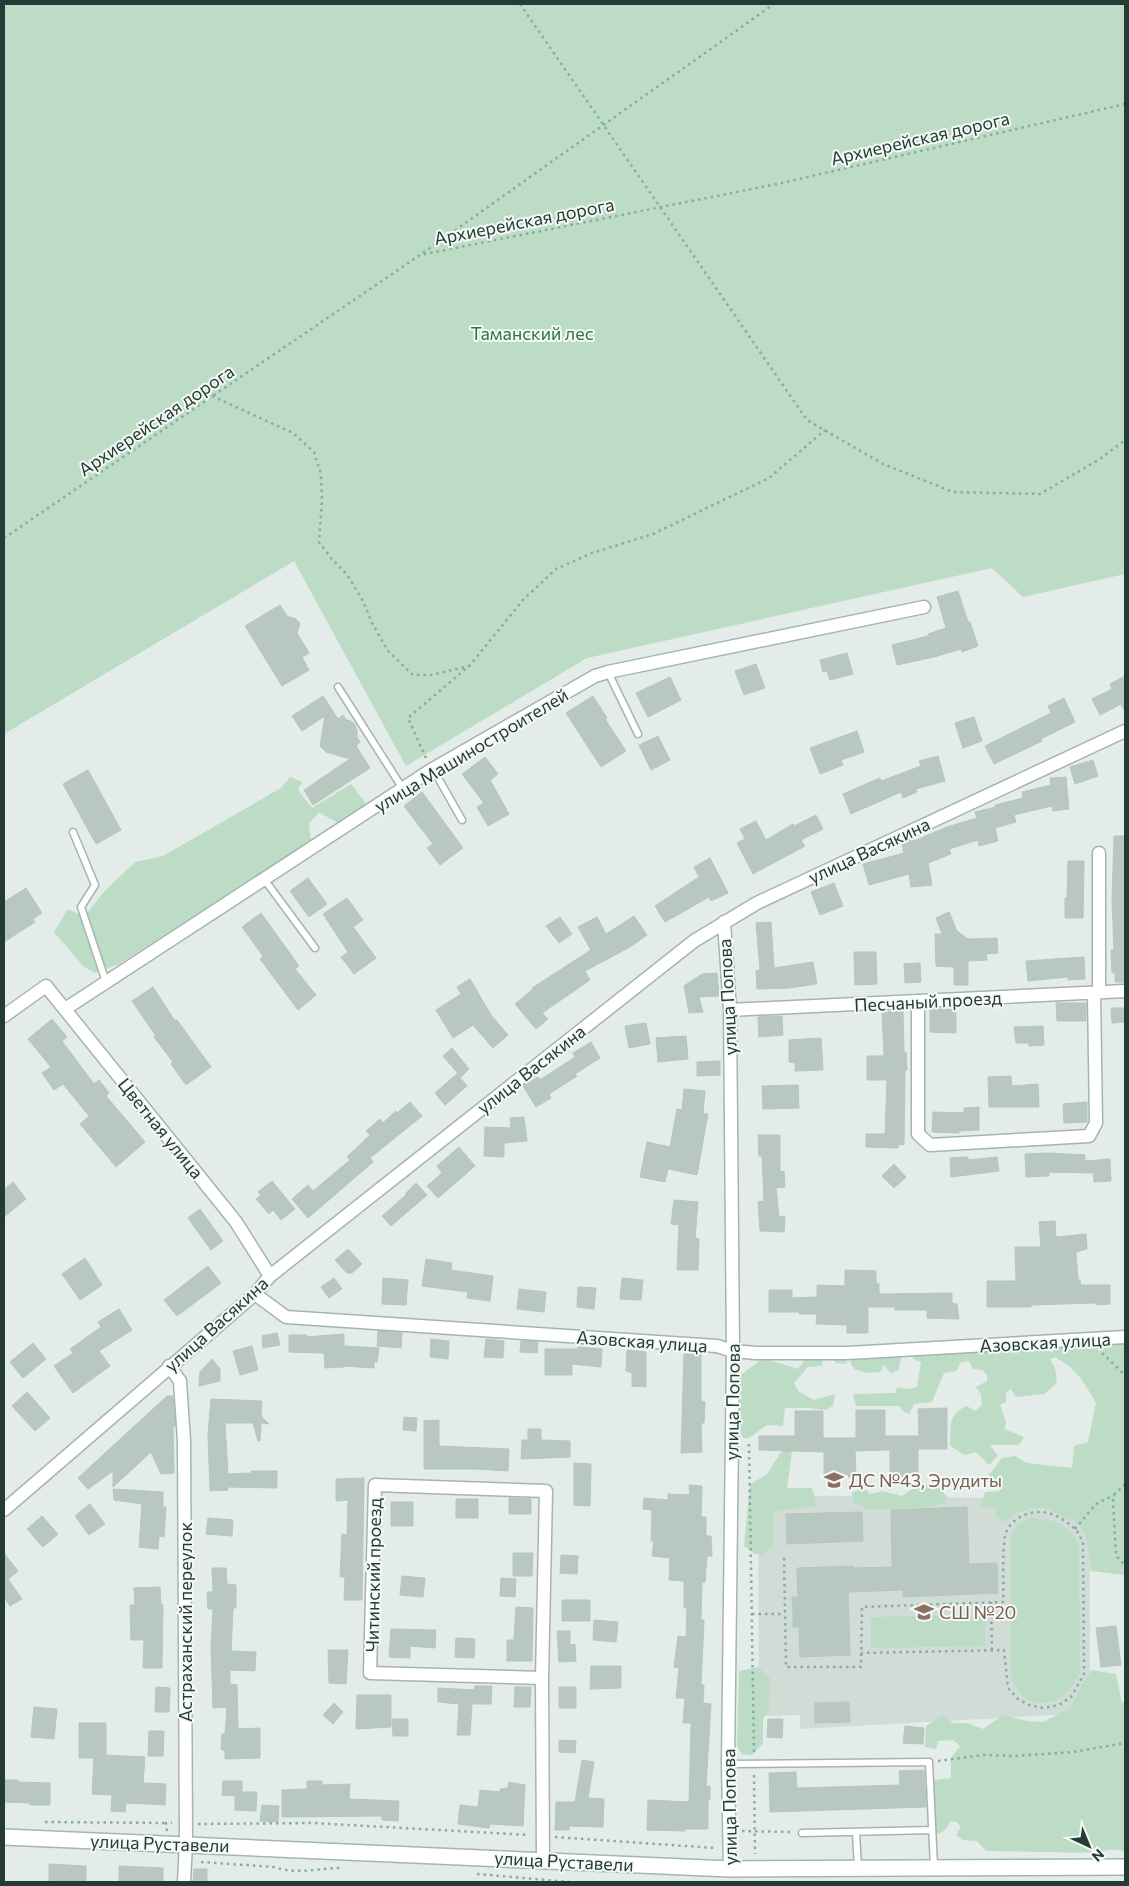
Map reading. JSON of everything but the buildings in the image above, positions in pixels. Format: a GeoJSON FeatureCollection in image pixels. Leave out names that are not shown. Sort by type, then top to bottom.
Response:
{"type":"FeatureCollection","features":[{"type":"Feature","properties":{"kind":"street","name":"улица Машиностроителей"},"geometry":{"type":"LineString","coordinates":[[65,1009],[432,770],[595,676],[924,607]]}},
{"type":"Feature","properties":{"kind":"street","name":"улица Васякина"},"geometry":{"type":"LineString","coordinates":[[4,1510],[169,1366],[255,1294],[270,1276],[694,941],[757,903],[1125,731]]}},
{"type":"Feature","properties":{"kind":"street"},"geometry":{"type":"LineString","coordinates":[[918,1001],[918,1134],[930,1145],[1088,1136],[1096,1123],[1098,853]]}},
{"type":"Feature","properties":{"kind":"street","name":"улица Попова"},"geometry":{"type":"LineString","coordinates":[[724,922],[730,1010],[733,1351],[728,1764],[730,1875]]}},
{"type":"Feature","properties":{"kind":"street","name":"Цветная улица"},"geometry":{"type":"LineString","coordinates":[[4,1016],[46,986],[236,1222],[270,1276]]}},
{"type":"Feature","properties":{"kind":"street","name":"Песчаный проезд"},"geometry":{"type":"LineString","coordinates":[[730,1010],[1125,991]]}},
{"type":"Feature","properties":{"kind":"street","name":"Азовская улица"},"geometry":{"type":"LineString","coordinates":[[255,1294],[286,1317],[717,1346],[733,1351],[756,1353],[848,1353],[1125,1337]]}},
{"type":"Feature","properties":{"kind":"street","name":"Астраханский переулок"},"geometry":{"type":"LineString","coordinates":[[169,1366],[180,1381],[184,1440],[186,1824],[184,1882]]}},
{"type":"Feature","properties":{"kind":"street","name":"Читинский проезд"},"geometry":{"type":"LineString","coordinates":[[542,1678],[370,1673],[375,1485],[546,1491],[542,1678],[543,1860]]}},
{"type":"Feature","properties":{"kind":"street","name":"улица Руставели"},"geometry":{"type":"LineString","coordinates":[[4,1837],[186,1843],[543,1860],[730,1875],[858,1868],[1125,1867]]}},
{"type":"Feature","properties":{"kind":"lane"},"geometry":{"type":"LineString","coordinates":[[608,672],[638,734]]}},
{"type":"Feature","properties":{"kind":"lane"},"geometry":{"type":"LineString","coordinates":[[338,686],[403,789]]}},
{"type":"Feature","properties":{"kind":"lane"},"geometry":{"type":"LineString","coordinates":[[432,770],[462,820]]}},
{"type":"Feature","properties":{"kind":"lane"},"geometry":{"type":"LineString","coordinates":[[73,832],[95,885],[81,907],[106,982]]}},
{"type":"Feature","properties":{"kind":"lane"},"geometry":{"type":"LineString","coordinates":[[264,879],[315,948]]}},
{"type":"Feature","properties":{"kind":"lane"},"geometry":{"type":"LineString","coordinates":[[728,1764],[929,1762],[935,1868]]}},
{"type":"Feature","properties":{"kind":"lane"},"geometry":{"type":"LineString","coordinates":[[802,1833],[932,1830]]}},
{"type":"Feature","properties":{"kind":"lane"},"geometry":{"type":"LineString","coordinates":[[856,1832],[858,1868]]}},
{"type":"Feature","properties":{"kind":"path"},"geometry":{"type":"LineString","coordinates":[[520,4],[807,420],[884,464],[953,492],[1040,494],[1100,459],[1125,440]]}},
{"type":"Feature","properties":{"kind":"path"},"geometry":{"type":"LineString","coordinates":[[420,255],[774,4]]}},
{"type":"Feature","properties":{"kind":"path","name":"Архиерейская дорога"},"geometry":{"type":"LineString","coordinates":[[4,538],[420,255],[777,184],[1125,104]]}},
{"type":"Feature","properties":{"kind":"path"},"geometry":{"type":"LineString","coordinates":[[212,396],[293,433],[314,452],[320,474],[322,500],[319,542],[348,576],[364,600],[372,622],[388,651],[413,675],[431,675],[470,665]]}},
{"type":"Feature","properties":{"kind":"path"},"geometry":{"type":"LineString","coordinates":[[432,770],[408,718],[470,665],[523,600],[556,569],[592,554],[653,534],[769,478],[826,430]]}},
{"type":"Feature","properties":{"kind":"path"},"geometry":{"type":"LineString","coordinates":[[1089,1339],[1125,1375]]}},
{"type":"Feature","properties":{"kind":"path"},"geometry":{"type":"LineString","coordinates":[[749,1444],[754,1858]]}},
{"type":"Feature","properties":{"kind":"path"},"geometry":{"type":"LineString","coordinates":[[1075,1529],[1096,1504],[1115,1494],[1125,1484]]}},
{"type":"Feature","properties":{"kind":"path"},"geometry":{"type":"LineString","coordinates":[[1115,1494],[1113,1499],[1116,1556],[1125,1565]]}},
{"type":"Feature","properties":{"kind":"path"},"geometry":{"type":"LineString","coordinates":[[784,1558],[786,1667],[861,1667],[861,1653],[862,1607],[1003,1602],[1005,1537],[1009,1526],[1017,1518],[1033,1513],[1047,1513],[1061,1519],[1075,1529],[1083,1542],[1084,1674],[1071,1696],[1059,1705],[1043,1708],[1029,1705],[1018,1699],[1008,1688],[1004,1650],[861,1653]]}},
{"type":"Feature","properties":{"kind":"path"},"geometry":{"type":"LineString","coordinates":[[991,1602],[992,1650]]}},
{"type":"Feature","properties":{"kind":"path"},"geometry":{"type":"LineString","coordinates":[[752,1614],[784,1614]]}},
{"type":"Feature","properties":{"kind":"path"},"geometry":{"type":"LineString","coordinates":[[929,1762],[984,1755],[1014,1756],[1073,1752],[1125,1743]]}},
{"type":"Feature","properties":{"kind":"path"},"geometry":{"type":"LineString","coordinates":[[43,1822],[313,1823],[715,1848]]}},
{"type":"Feature","properties":{"kind":"path"},"geometry":{"type":"LineString","coordinates":[[166,1823],[170,1843]]}},
{"type":"Feature","properties":{"kind":"path"},"geometry":{"type":"LineString","coordinates":[[740,1831],[802,1833]]}},
{"type":"Feature","properties":{"kind":"path"},"geometry":{"type":"LineString","coordinates":[[185,1861],[274,1866],[283,1870],[312,1872],[318,1868],[346,1868]]}},
{"type":"Feature","properties":{"kind":"path"},"geometry":{"type":"LineString","coordinates":[[471,1874],[570,1882]]}},
{"type":"Feature","properties":{"kind":"shaded area","name":"СШ №20"},"geometry":{"type":"Polygon","coordinates":[[[758,1495],[1090,1499],[1090,1713],[800,1729],[800,1715],[759,1716],[758,1495]]]}},
{"type":"Feature","properties":{"kind":"green space","name":"Таманский лес"},"geometry":{"type":"Polygon","coordinates":[[[4,4],[1125,4],[1125,574],[1023,597],[992,568],[587,658],[406,766],[294,561],[4,734],[4,4]]]}},
{"type":"Feature","properties":{"kind":"green space"},"geometry":{"type":"Polygon","coordinates":[[[290,777],[302,782],[298,790],[312,808],[351,784],[367,805],[339,824],[319,812],[309,824],[311,842],[119,964],[95,973],[84,967],[54,932],[68,909],[84,917],[102,894],[135,862],[163,856],[281,788],[290,777]]]}},
{"type":"Feature","properties":{"kind":"green space"},"geometry":{"type":"Polygon","coordinates":[[[1125,1339],[1125,1575],[1091,1571],[1084,1531],[1074,1521],[1043,1507],[1016,1513],[1005,1522],[996,1516],[997,1509],[981,1506],[985,1492],[1000,1491],[999,1486],[989,1475],[1002,1458],[1015,1456],[1027,1463],[1072,1468],[1074,1446],[1088,1442],[1096,1403],[1079,1377],[1063,1362],[1055,1357],[1050,1359],[1055,1368],[1057,1383],[1044,1394],[1016,1397],[1011,1389],[1006,1392],[1006,1402],[1000,1405],[1006,1422],[1004,1429],[1024,1437],[1019,1445],[990,1445],[998,1456],[989,1465],[976,1452],[965,1455],[950,1446],[951,1422],[956,1413],[967,1406],[975,1411],[982,1405],[981,1394],[976,1387],[987,1381],[987,1375],[983,1370],[973,1369],[969,1361],[961,1362],[956,1371],[944,1373],[932,1402],[914,1404],[909,1414],[903,1411],[900,1406],[856,1406],[853,1394],[895,1393],[897,1387],[907,1389],[917,1387],[921,1362],[915,1360],[912,1356],[918,1349],[1011,1345],[1053,1352],[1054,1341],[1125,1339]]]}},
{"type":"Feature","properties":{"kind":"green space"},"geometry":{"type":"Polygon","coordinates":[[[839,1346],[847,1364],[836,1363],[829,1352],[823,1352],[822,1366],[808,1367],[794,1383],[798,1391],[814,1400],[835,1394],[833,1406],[825,1410],[785,1408],[783,1426],[767,1425],[749,1438],[743,1438],[737,1425],[738,1377],[763,1358],[798,1369],[803,1363],[803,1348],[839,1346]]]}},
{"type":"Feature","properties":{"kind":"green space"},"geometry":{"type":"Polygon","coordinates":[[[892,1353],[901,1356],[899,1369],[891,1374],[884,1365],[880,1372],[866,1373],[854,1369],[850,1362],[858,1355],[892,1353]]]}},
{"type":"Feature","properties":{"kind":"green space"},"geometry":{"type":"Polygon","coordinates":[[[784,1447],[792,1451],[787,1488],[812,1488],[817,1506],[774,1511],[774,1543],[763,1555],[755,1554],[744,1546],[750,1485],[768,1473],[784,1447]]]}},
{"type":"Feature","properties":{"kind":"green space"},"geometry":{"type":"Polygon","coordinates":[[[918,1485],[936,1485],[947,1496],[945,1503],[931,1507],[869,1510],[853,1502],[852,1492],[865,1489],[870,1494],[882,1491],[902,1496],[918,1485]]]}},
{"type":"Feature","properties":{"kind":"green space"},"geometry":{"type":"Polygon","coordinates":[[[1029,1518],[1045,1519],[1058,1523],[1069,1531],[1079,1544],[1080,1672],[1073,1685],[1065,1694],[1044,1703],[1033,1702],[1024,1697],[1016,1688],[1011,1674],[1010,1538],[1016,1525],[1029,1518]]]}},
{"type":"Feature","properties":{"kind":"green space"},"geometry":{"type":"Polygon","coordinates":[[[985,1615],[985,1646],[871,1648],[871,1617],[985,1615]]]}},
{"type":"Feature","properties":{"kind":"green space"},"geometry":{"type":"Polygon","coordinates":[[[758,1667],[770,1678],[769,1709],[763,1719],[763,1744],[752,1755],[742,1754],[737,1746],[739,1671],[758,1667]]]}},
{"type":"Feature","properties":{"kind":"green space"},"geometry":{"type":"Polygon","coordinates":[[[1092,1670],[1116,1674],[1122,1703],[1125,1702],[1125,1852],[1115,1850],[1099,1853],[986,1851],[977,1841],[963,1840],[956,1835],[961,1827],[957,1822],[951,1821],[943,1831],[936,1834],[934,1780],[951,1778],[951,1758],[960,1746],[953,1740],[938,1741],[936,1749],[925,1747],[926,1726],[943,1715],[953,1723],[967,1723],[983,1729],[1003,1715],[1027,1721],[1043,1722],[1069,1709],[1092,1670]]]}},
{"type":"Feature","properties":{"kind":"place","name":"ДС №43, Эрудиты"},"geometry":{"type":"Point","coordinates":[834,1480]}},
{"type":"Feature","properties":{"kind":"place","name":"СШ №20"},"geometry":{"type":"Point","coordinates":[924,1612]}}]}
